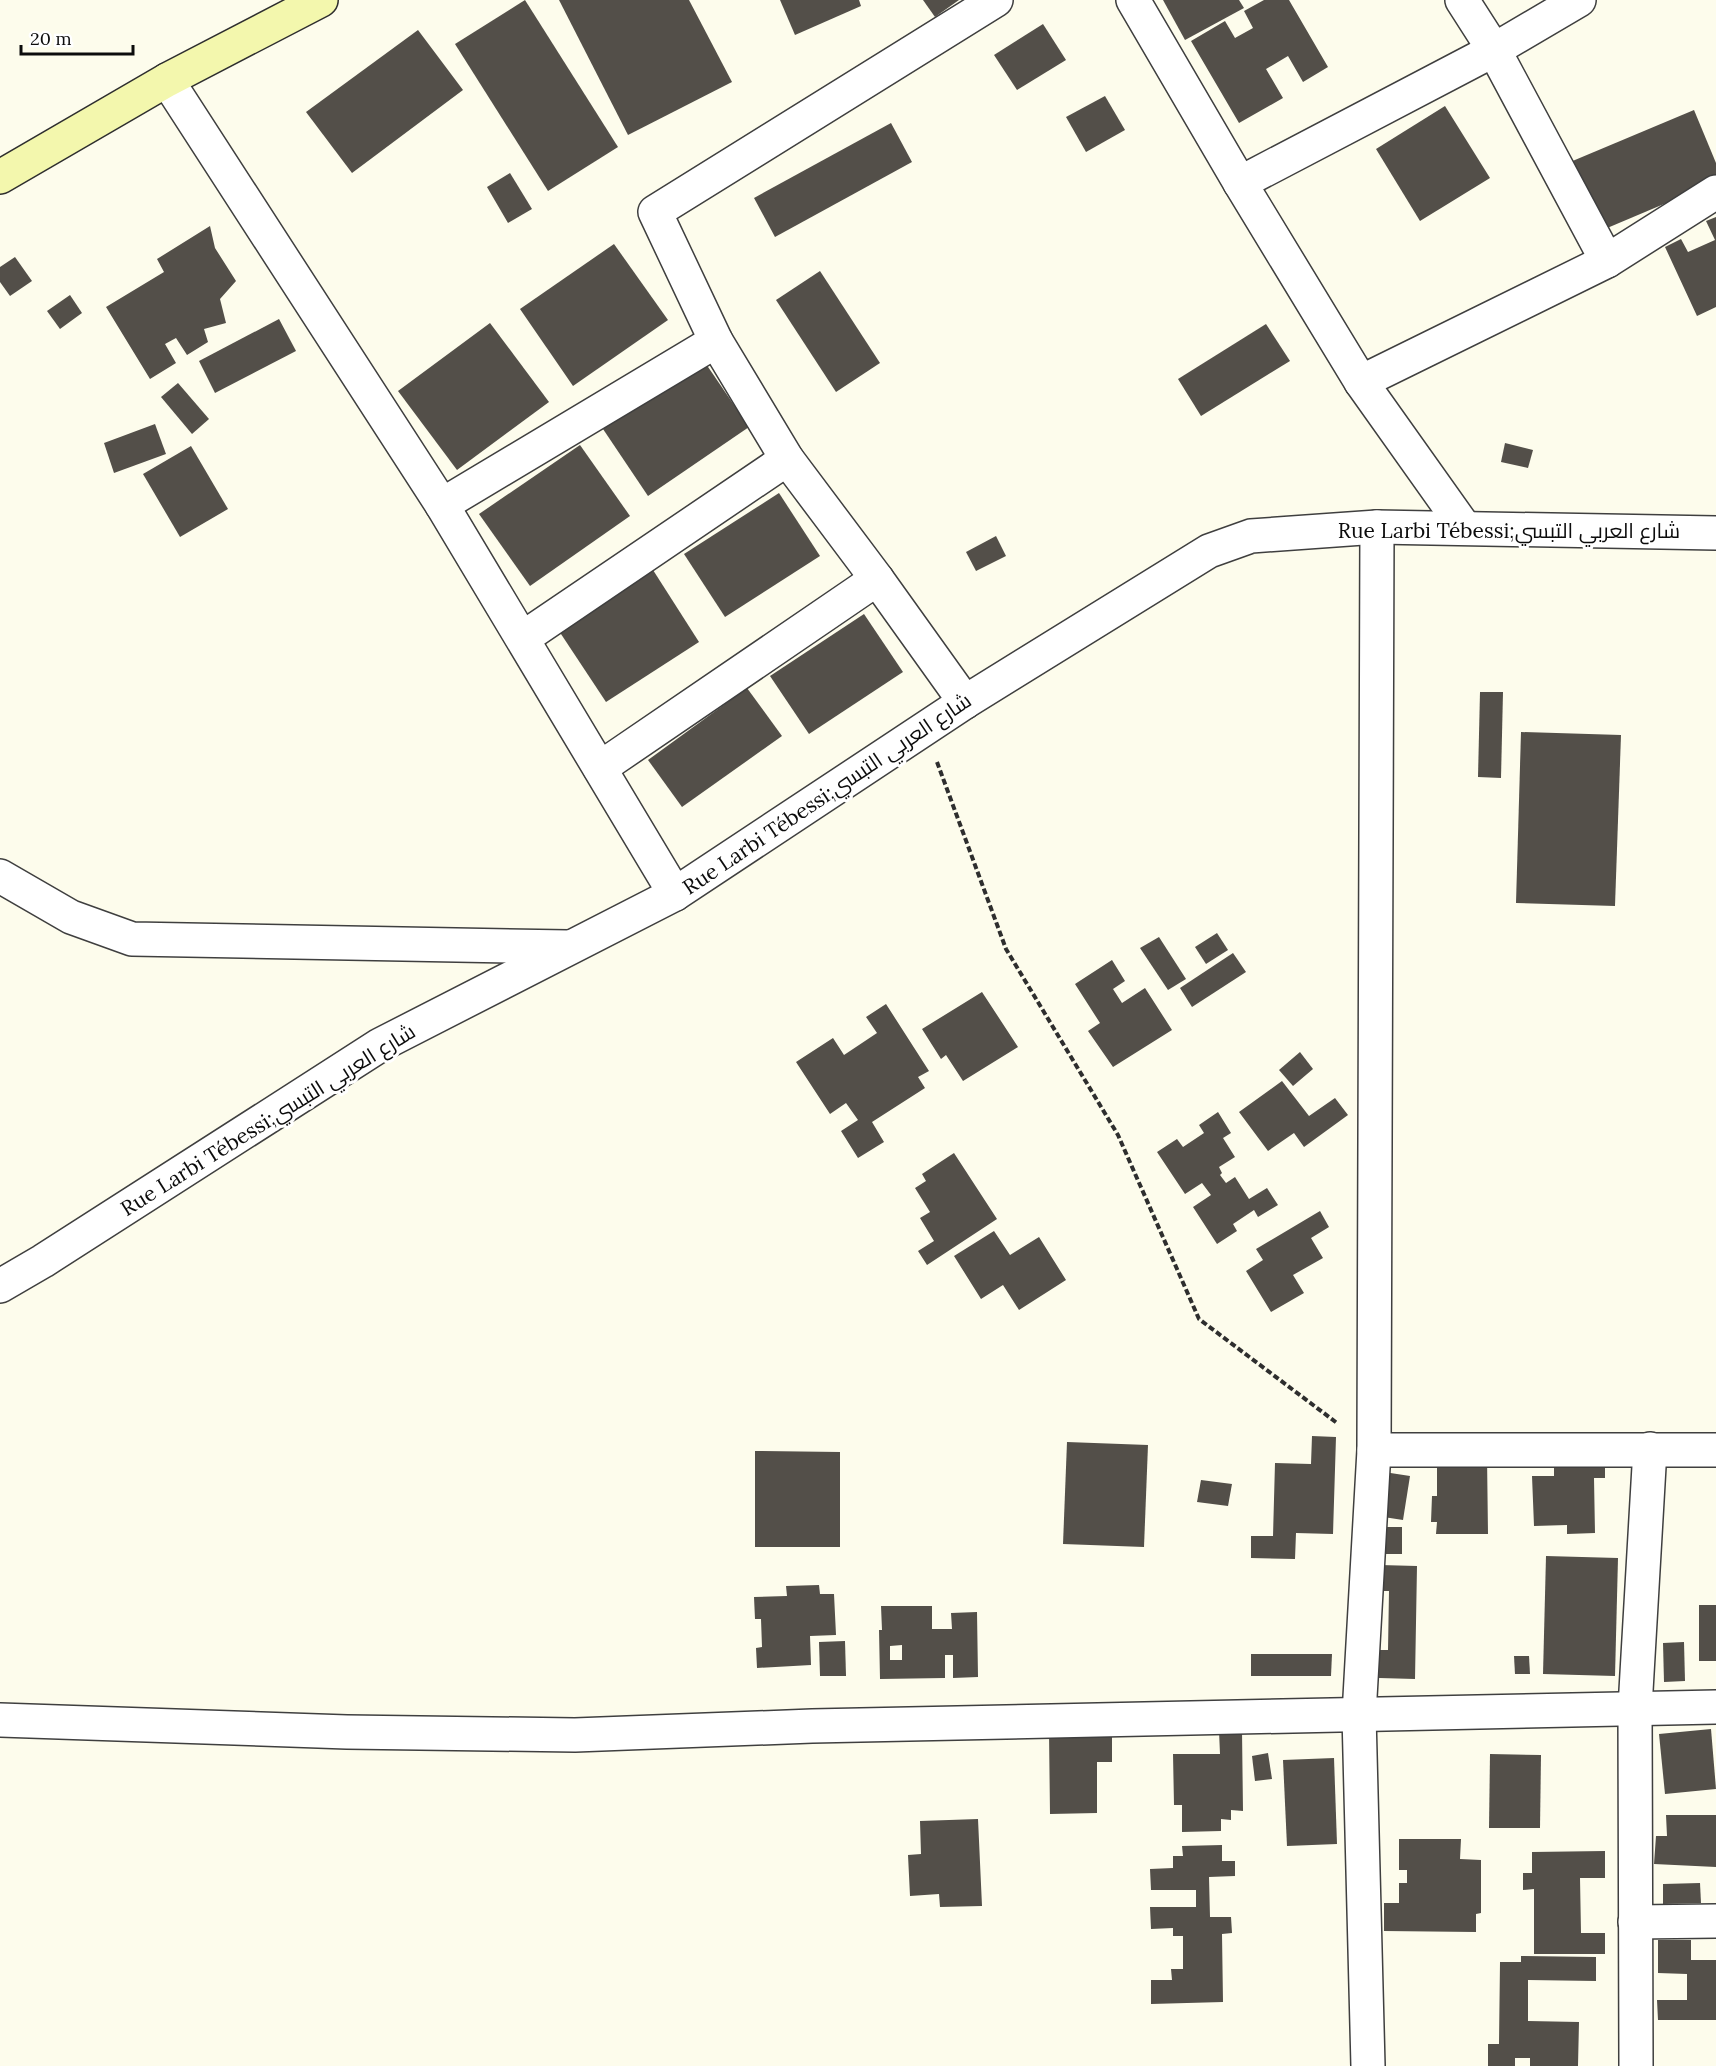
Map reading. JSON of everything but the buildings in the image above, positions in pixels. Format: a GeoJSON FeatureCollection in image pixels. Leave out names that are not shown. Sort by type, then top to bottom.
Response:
{"type":"FeatureCollection","features":[{"type":"Feature","properties":{"kind":"main road"},"geometry":{"type":"LineString","coordinates":[[0,177],[167,80],[321,0]]}},
{"type":"Feature","properties":{"kind":"street"},"geometry":{"type":"LineString","coordinates":[[965,702],[787,459],[716,341],[655,212],[996,0]]}},
{"type":"Feature","properties":{"kind":"street"},"geometry":{"type":"LineString","coordinates":[[1133,0],[1240,183],[1361,382],[1464,527]]}},
{"type":"Feature","properties":{"kind":"street"},"geometry":{"type":"LineString","coordinates":[[1461,0],[1494,50],[1607,261]]}},
{"type":"Feature","properties":{"kind":"street"},"geometry":{"type":"LineString","coordinates":[[1240,183],[1494,50],[1579,0]]}},
{"type":"Feature","properties":{"kind":"street"},"geometry":{"type":"LineString","coordinates":[[167,80],[442,505],[675,894]]}},
{"type":"Feature","properties":{"kind":"street"},"geometry":{"type":"LineString","coordinates":[[1361,382],[1607,261],[1716,192]]}},
{"type":"Feature","properties":{"kind":"street"},"geometry":{"type":"LineString","coordinates":[[442,505],[716,341]]}},
{"type":"Feature","properties":{"kind":"street"},"geometry":{"type":"LineString","coordinates":[[523,638],[787,459]]}},
{"type":"Feature","properties":{"kind":"street"},"geometry":{"type":"LineString","coordinates":[[1368,2066],[1359,1715],[1374,1450],[1377,526]]}},
{"type":"Feature","properties":{"kind":"street","name":"Rue Larbi Tébessi;شارع العربي التبسي"},"geometry":{"type":"LineString","coordinates":[[0,1286],[44,1261],[380,1045],[675,894],[965,702],[1209,551],[1251,536],[1377,526],[1716,533]]}},
{"type":"Feature","properties":{"kind":"street"},"geometry":{"type":"LineString","coordinates":[[600,768],[877,579]]}},
{"type":"Feature","properties":{"kind":"street"},"geometry":{"type":"LineString","coordinates":[[0,876],[70,918],[132,939],[572,947]]}},
{"type":"Feature","properties":{"kind":"street"},"geometry":{"type":"LineString","coordinates":[[1636,2066],[1635,1708],[1650,1449]]}},
{"type":"Feature","properties":{"kind":"street"},"geometry":{"type":"LineString","coordinates":[[1374,1450],[1716,1450]]}},
{"type":"Feature","properties":{"kind":"street"},"geometry":{"type":"LineString","coordinates":[[0,1720],[347,1732],[575,1735],[812,1726],[1716,1707]]}},
{"type":"Feature","properties":{"kind":"street"},"geometry":{"type":"LineString","coordinates":[[1635,1922],[1716,1921]]}},
{"type":"Feature","properties":{"kind":"path"},"geometry":{"type":"LineString","coordinates":[[925,730],[1006,949],[1118,1136],[1199,1319],[1374,1450]]}}]}
